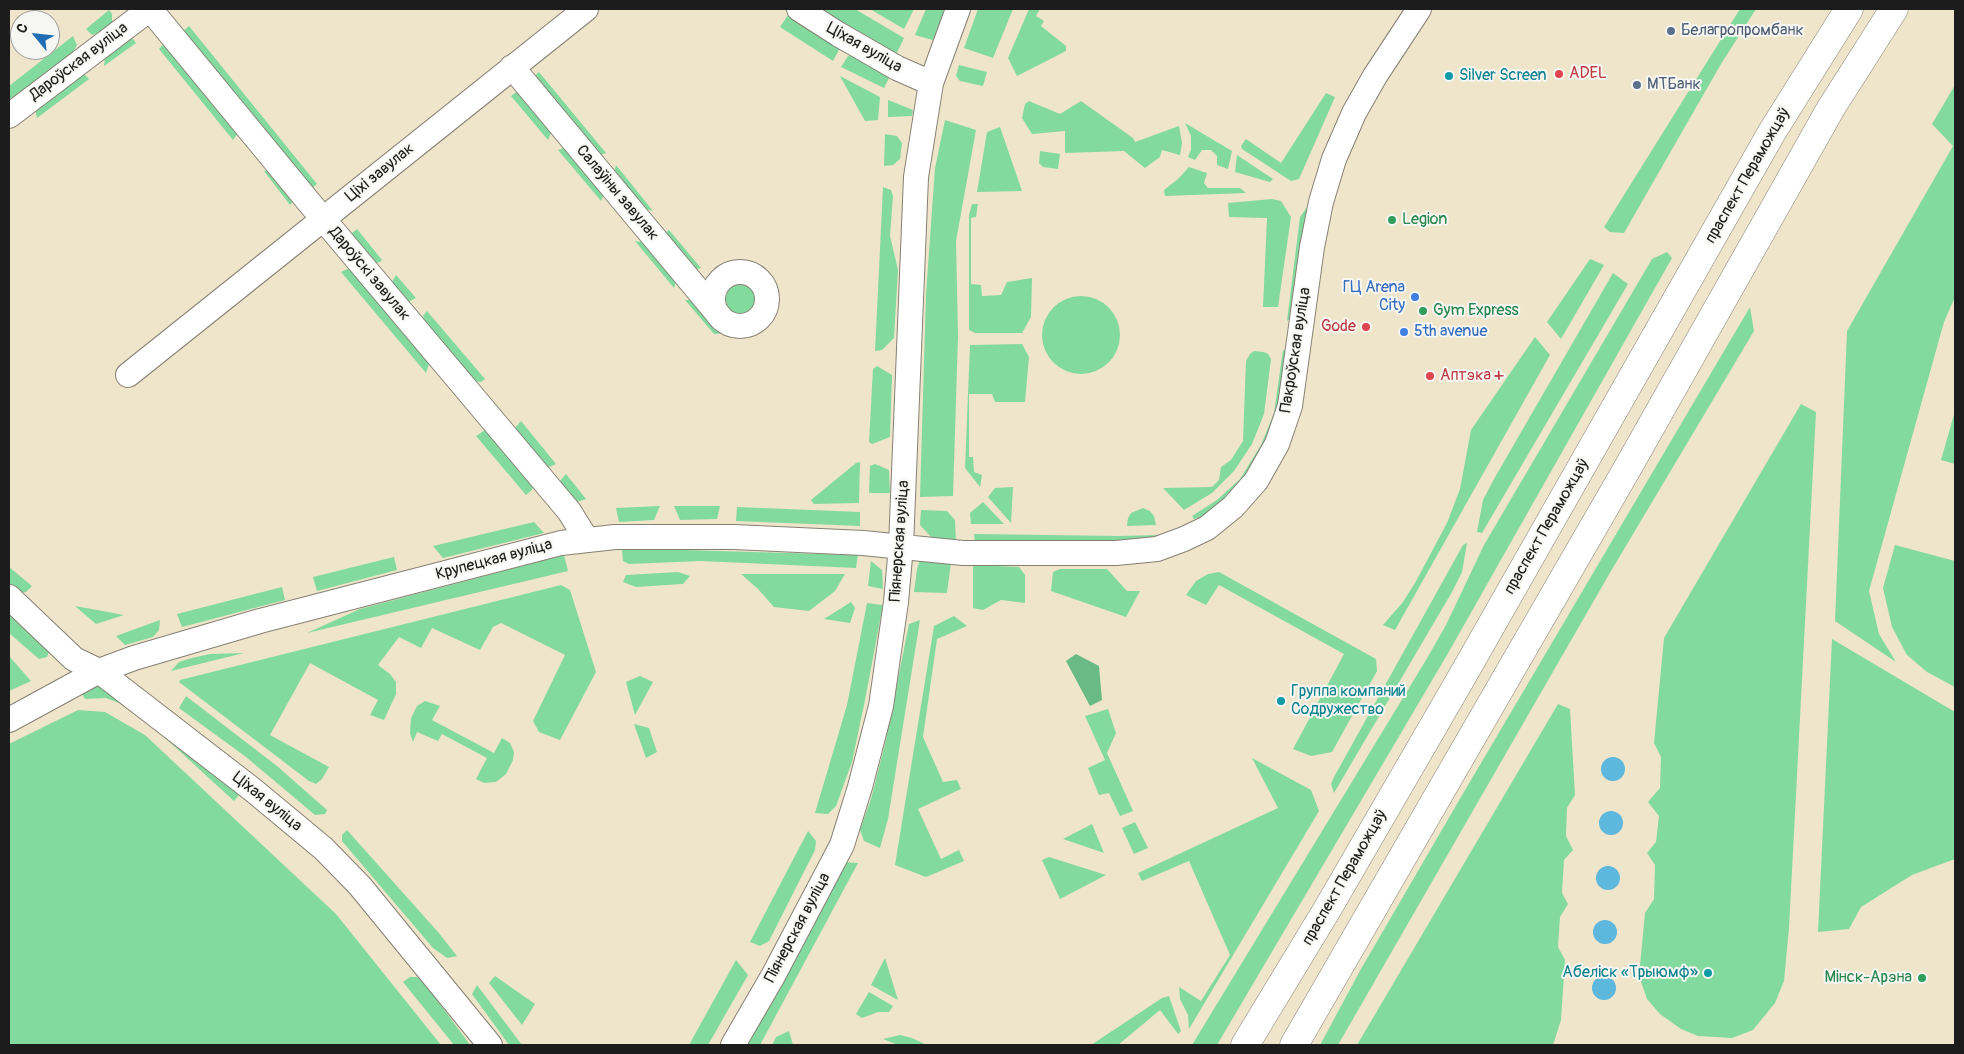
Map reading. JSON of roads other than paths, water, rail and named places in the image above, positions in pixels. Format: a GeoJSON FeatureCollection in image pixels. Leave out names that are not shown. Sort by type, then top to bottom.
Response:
{"type":"FeatureCollection","features":[{"type":"Feature","properties":{"kind":"main road","name":"праспект Пераможцаў"},"geometry":{"type":"LineString","coordinates":[[1245,1045],[1328,908],[1458,684],[1772,132],[1849,9]]}},
{"type":"Feature","properties":{"kind":"main road"},"geometry":{"type":"LineString","coordinates":[[1294,1045],[1627,470],[1831,108],[1894,9]]}},
{"type":"Feature","properties":{"kind":"street","name":"Дароўская вуліца"},"geometry":{"type":"LineString","coordinates":[[9,116],[150,9]]}},
{"type":"Feature","properties":{"kind":"street","name":"Дароўскі завулак"},"geometry":{"type":"LineString","coordinates":[[150,9],[569,511],[587,540]]}},
{"type":"Feature","properties":{"kind":"street","name":"Ціхі завулак"},"geometry":{"type":"LineString","coordinates":[[128,374],[586,9]]}},
{"type":"Feature","properties":{"kind":"street","name":"Ціхая вуліца"},"geometry":{"type":"LineString","coordinates":[[800,9],[897,68],[931,83]]}},
{"type":"Feature","properties":{"kind":"street","name":"Піянерская вуліца"},"geometry":{"type":"LineString","coordinates":[[733,1045],[773,976],[842,845],[860,788],[881,706],[895,610],[901,546],[916,176],[931,83],[958,9]]}},
{"type":"Feature","properties":{"kind":"street","name":"Пакроўская вуліца"},"geometry":{"type":"LineString","coordinates":[[901,546],[963,553],[1116,553],[1157,549],[1207,528],[1232,507],[1256,481],[1277,444],[1290,406],[1312,246],[1321,202],[1334,159],[1358,106],[1385,60],[1419,9]]}},
{"type":"Feature","properties":{"kind":"street","name":"Салаўіны завулак"},"geometry":{"type":"LineString","coordinates":[[512,67],[722,319]]}},
{"type":"Feature","properties":{"kind":"street","name":"Крупецкая вуліца"},"geometry":{"type":"LineString","coordinates":[[9,720],[99,670],[134,658],[260,621],[561,543],[615,537],[734,537],[901,546]]}},
{"type":"Feature","properties":{"kind":"street","name":"Ціхая вуліца"},"geometry":{"type":"LineString","coordinates":[[9,597],[74,659],[99,670],[253,790],[324,849],[360,886],[490,1045]]}},
{"type":"Feature","properties":{"kind":"water"},"geometry":{"type":"Polygon","coordinates":[[[1613,757],[1622,760],[1625,769],[1622,778],[1613,781],[1604,778],[1601,769],[1604,760],[1613,757]]]}},
{"type":"Feature","properties":{"kind":"water"},"geometry":{"type":"Polygon","coordinates":[[[1611,811],[1620,814],[1623,823],[1620,832],[1611,835],[1602,832],[1599,823],[1602,814],[1611,811]]]}},
{"type":"Feature","properties":{"kind":"water"},"geometry":{"type":"Polygon","coordinates":[[[1603,866],[1613,866],[1620,873],[1620,883],[1613,890],[1603,890],[1596,883],[1596,873],[1603,866]]]}},
{"type":"Feature","properties":{"kind":"water"},"geometry":{"type":"Polygon","coordinates":[[[1605,920],[1614,923],[1617,932],[1614,941],[1605,944],[1596,941],[1593,932],[1596,923],[1605,920]]]}},
{"type":"Feature","properties":{"kind":"water"},"geometry":{"type":"Polygon","coordinates":[[[1604,976],[1613,979],[1616,988],[1613,997],[1604,1000],[1595,997],[1592,988],[1595,979],[1604,976]]]}},
{"type":"Feature","properties":{"kind":"place","name":"Белагропромбанк"},"geometry":{"type":"Point","coordinates":[1671,31]}},
{"type":"Feature","properties":{"kind":"place","name":"ADEL"},"geometry":{"type":"Point","coordinates":[1559,74]}},
{"type":"Feature","properties":{"kind":"place","name":"Silver Screen"},"geometry":{"type":"Point","coordinates":[1449,76]}},
{"type":"Feature","properties":{"kind":"place","name":"МТБанк"},"geometry":{"type":"Point","coordinates":[1637,85]}},
{"type":"Feature","properties":{"kind":"place","name":"Legion"},"geometry":{"type":"Point","coordinates":[1392,220]}},
{"type":"Feature","properties":{"kind":"place","name":"ГЦ Arena City"},"geometry":{"type":"Point","coordinates":[1415,297]}},
{"type":"Feature","properties":{"kind":"place","name":"Gym Express"},"geometry":{"type":"Point","coordinates":[1423,311]}},
{"type":"Feature","properties":{"kind":"place","name":"Gode"},"geometry":{"type":"Point","coordinates":[1366,327]}},
{"type":"Feature","properties":{"kind":"place","name":"5th avenue"},"geometry":{"type":"Point","coordinates":[1404,332]}},
{"type":"Feature","properties":{"kind":"place","name":"Аптэка +"},"geometry":{"type":"Point","coordinates":[1430,376]}},
{"type":"Feature","properties":{"kind":"place","name":"Группа компаний Содружество"},"geometry":{"type":"Point","coordinates":[1281,701]}},
{"type":"Feature","properties":{"kind":"place","name":"Абеліск «Трыюмф»"},"geometry":{"type":"Point","coordinates":[1708,973]}},
{"type":"Feature","properties":{"kind":"place","name":"Мінск-Арэна"},"geometry":{"type":"Point","coordinates":[1922,978]}}]}
